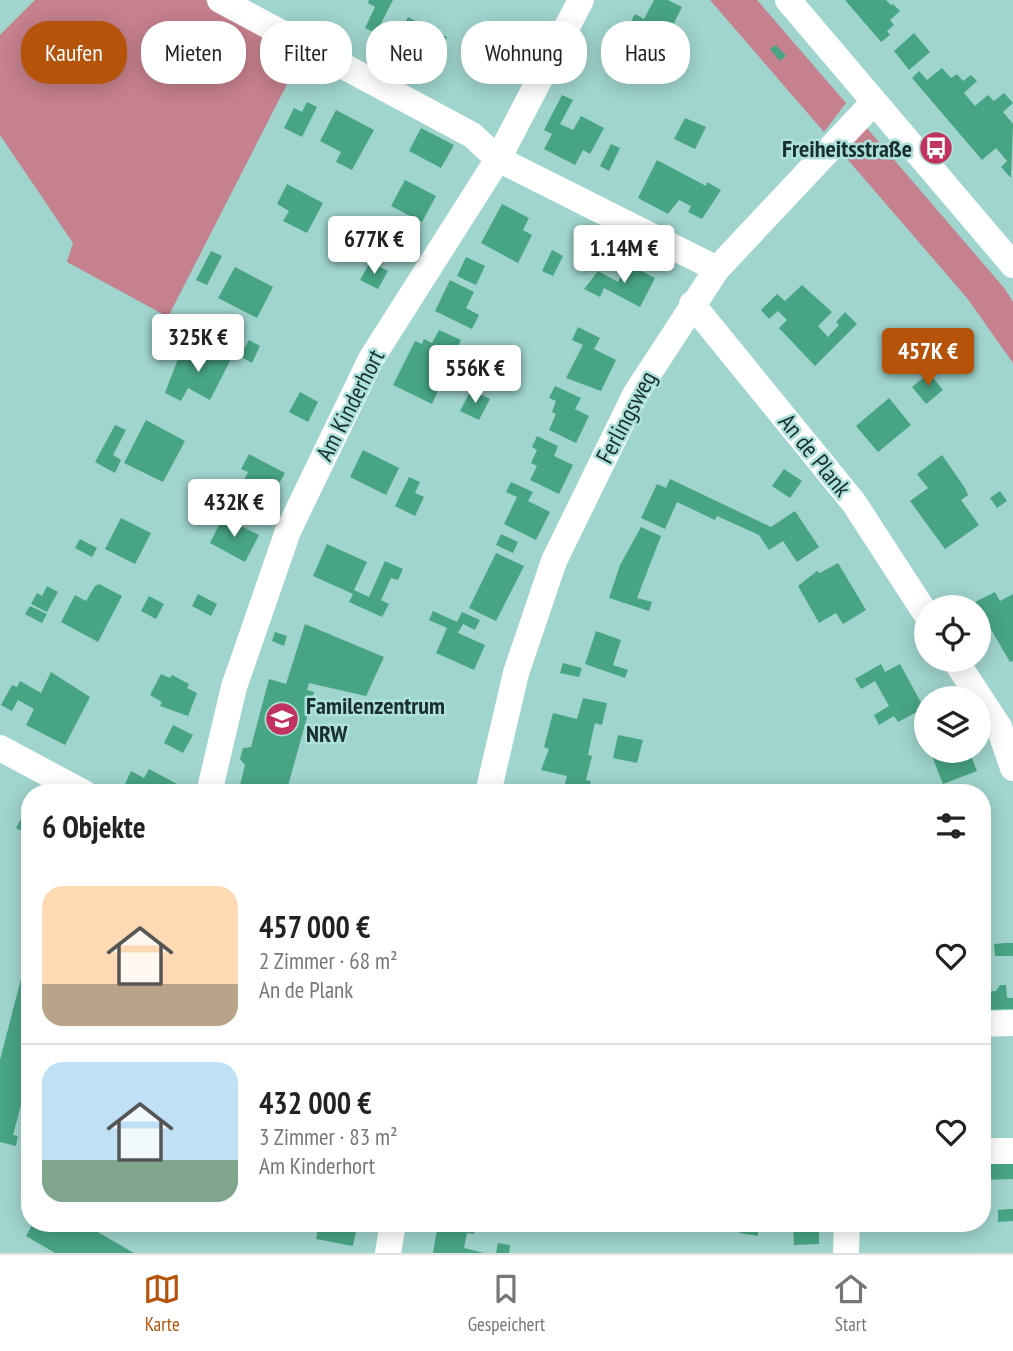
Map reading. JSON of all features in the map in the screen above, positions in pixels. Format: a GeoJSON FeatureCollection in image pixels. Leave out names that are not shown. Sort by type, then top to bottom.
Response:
{"type":"FeatureCollection","features":[{"type":"Feature","properties":{"kind":"street"},"geometry":{"type":"LineString","coordinates":[[220,0],[472,135],[498,159],[717,269]]}},
{"type":"Feature","properties":{"kind":"street","name":"Am Kinderhort"},"geometry":{"type":"LineString","coordinates":[[211,784],[234,687],[288,531],[371,359],[498,159],[581,0]]}},
{"type":"Feature","properties":{"kind":"street"},"geometry":{"type":"LineString","coordinates":[[788,0],[1013,265]]}},
{"type":"Feature","properties":{"kind":"street","name":"Ferlingsweg"},"geometry":{"type":"LineString","coordinates":[[490,784],[516,673],[554,561],[636,393],[717,269],[873,103]]}},
{"type":"Feature","properties":{"kind":"street","name":"An de Plank"},"geometry":{"type":"LineString","coordinates":[[692,304],[854,502],[914,595]]}},
{"type":"Feature","properties":{"kind":"street"},"geometry":{"type":"LineString","coordinates":[[963,672],[999,727],[1013,768]]}},
{"type":"Feature","properties":{"kind":"street"},"geometry":{"type":"LineString","coordinates":[[0,748],[67,784]]}},
{"type":"Feature","properties":{"kind":"street"},"geometry":{"type":"LineString","coordinates":[[991,1024],[1013,1023]]}},
{"type":"Feature","properties":{"kind":"street"},"geometry":{"type":"LineString","coordinates":[[991,1151],[1013,1151]]}},
{"type":"Feature","properties":{"kind":"street"},"geometry":{"type":"LineString","coordinates":[[388,1253],[392,1232]]}},
{"type":"Feature","properties":{"kind":"street"},"geometry":{"type":"LineString","coordinates":[[846,1232],[846,1253]]}},
{"type":"Feature","properties":{"kind":"shaded area"},"geometry":{"type":"Polygon","coordinates":[[[35,0],[205,0],[242,21],[141,21],[141,84],[246,84],[246,23],[260,31],[260,84],[287,84],[168,317],[67,262],[73,243],[0,135],[0,35],[35,0]]]}},
{"type":"Feature","properties":{"kind":"shaded area"},"geometry":{"type":"Polygon","coordinates":[[[710,0],[757,0],[846,103],[824,132],[710,0]]]}},
{"type":"Feature","properties":{"kind":"shaded area"},"geometry":{"type":"Polygon","coordinates":[[[866,127],[1005,289],[1013,302],[1013,363],[967,298],[842,153],[866,127]]]}},
{"type":"Feature","properties":{"kind":"building"},"geometry":{"type":"Polygon","coordinates":[[[369,0],[393,0],[382,21],[368,21],[375,7],[368,3],[369,0]]]}},
{"type":"Feature","properties":{"kind":"building"},"geometry":{"type":"Polygon","coordinates":[[[654,0],[668,0],[682,7],[675,21],[631,21],[635,14],[644,19],[654,0]]]}},
{"type":"Feature","properties":{"kind":"building"},"geometry":{"type":"Polygon","coordinates":[[[845,0],[886,0],[893,4],[900,11],[890,20],[894,25],[887,31],[890,35],[881,42],[845,0]]]}},
{"type":"Feature","properties":{"kind":"building"},"geometry":{"type":"Polygon","coordinates":[[[914,33],[930,52],[909,70],[894,51],[914,33]]]}},
{"type":"Feature","properties":{"kind":"building"},"geometry":{"type":"Polygon","coordinates":[[[776,45],[786,56],[780,61],[770,49],[776,45]]]}},
{"type":"Feature","properties":{"kind":"building"},"geometry":{"type":"Polygon","coordinates":[[[942,68],[951,78],[957,74],[963,81],[971,75],[977,81],[964,93],[975,106],[988,95],[994,101],[1004,93],[1013,103],[1003,112],[1013,124],[1011,178],[1001,167],[1007,161],[996,148],[982,160],[912,78],[919,71],[927,80],[942,68]]]}},
{"type":"Feature","properties":{"kind":"building"},"geometry":{"type":"Polygon","coordinates":[[[562,95],[573,100],[560,124],[573,130],[581,116],[604,128],[590,154],[583,150],[575,165],[544,149],[552,134],[544,130],[562,95]]]}},
{"type":"Feature","properties":{"kind":"building"},"geometry":{"type":"Polygon","coordinates":[[[307,102],[317,107],[302,137],[284,128],[294,108],[302,112],[307,102]]]}},
{"type":"Feature","properties":{"kind":"building"},"geometry":{"type":"Polygon","coordinates":[[[336,110],[374,130],[352,170],[336,162],[341,152],[320,141],[336,110]]]}},
{"type":"Feature","properties":{"kind":"building"},"geometry":{"type":"Polygon","coordinates":[[[685,118],[706,127],[695,149],[674,139],[685,118]]]}},
{"type":"Feature","properties":{"kind":"building"},"geometry":{"type":"Polygon","coordinates":[[[421,128],[454,145],[441,168],[409,151],[421,128]]]}},
{"type":"Feature","properties":{"kind":"building"},"geometry":{"type":"Polygon","coordinates":[[[611,144],[620,148],[609,171],[600,166],[611,144]]]}},
{"type":"Feature","properties":{"kind":"building"},"geometry":{"type":"Polygon","coordinates":[[[657,160],[706,186],[707,182],[721,190],[702,219],[688,212],[691,206],[679,200],[668,214],[638,198],[657,160]]]}},
{"type":"Feature","properties":{"kind":"building"},"geometry":{"type":"Polygon","coordinates":[[[405,180],[436,196],[422,222],[391,206],[405,180]]]}},
{"type":"Feature","properties":{"kind":"building"},"geometry":{"type":"Polygon","coordinates":[[[287,184],[323,203],[307,233],[283,221],[289,211],[277,204],[287,184]]]}},
{"type":"Feature","properties":{"kind":"building"},"geometry":{"type":"Polygon","coordinates":[[[502,204],[529,218],[523,230],[532,235],[518,263],[481,243],[502,204]]]}},
{"type":"Feature","properties":{"kind":"building"},"geometry":{"type":"Polygon","coordinates":[[[552,250],[563,256],[553,276],[542,271],[552,250]]]}},
{"type":"Feature","properties":{"kind":"building"},"geometry":{"type":"Polygon","coordinates":[[[211,251],[222,256],[207,285],[196,280],[211,251]]]}},
{"type":"Feature","properties":{"kind":"building"},"geometry":{"type":"Polygon","coordinates":[[[466,257],[485,266],[476,285],[457,276],[466,257]]]}},
{"type":"Feature","properties":{"kind":"building"},"geometry":{"type":"Polygon","coordinates":[[[370,262],[388,271],[378,289],[360,280],[370,262]]]}},
{"type":"Feature","properties":{"kind":"building"},"geometry":{"type":"Polygon","coordinates":[[[628,264],[655,278],[640,307],[604,288],[600,297],[584,289],[598,271],[618,282],[628,264]]]}},
{"type":"Feature","properties":{"kind":"building"},"geometry":{"type":"Polygon","coordinates":[[[235,267],[273,287],[257,318],[218,298],[235,267]]]}},
{"type":"Feature","properties":{"kind":"building"},"geometry":{"type":"Polygon","coordinates":[[[450,280],[474,292],[466,308],[479,315],[472,329],[435,311],[450,280]]]}},
{"type":"Feature","properties":{"kind":"building"},"geometry":{"type":"Polygon","coordinates":[[[802,285],[832,312],[818,326],[828,337],[839,325],[836,322],[845,312],[857,324],[815,366],[779,328],[787,320],[778,311],[769,319],[761,310],[777,294],[785,301],[802,285]]]}},
{"type":"Feature","properties":{"kind":"building"},"geometry":{"type":"Polygon","coordinates":[[[578,327],[600,338],[594,349],[616,360],[601,391],[566,378],[583,345],[572,340],[578,327]]]}},
{"type":"Feature","properties":{"kind":"building"},"geometry":{"type":"Polygon","coordinates":[[[439,330],[461,340],[432,404],[393,385],[415,341],[422,344],[424,339],[432,343],[439,330]]]}},
{"type":"Feature","properties":{"kind":"building"},"geometry":{"type":"Polygon","coordinates":[[[249,340],[260,346],[252,363],[240,356],[249,340]]]}},
{"type":"Feature","properties":{"kind":"building"},"geometry":{"type":"Polygon","coordinates":[[[209,345],[232,357],[210,400],[188,388],[181,401],[165,393],[181,351],[200,361],[209,345]]]}},
{"type":"Feature","properties":{"kind":"building"},"geometry":{"type":"Polygon","coordinates":[[[929,373],[943,390],[926,404],[912,387],[929,373]]]}},
{"type":"Feature","properties":{"kind":"building"},"geometry":{"type":"Polygon","coordinates":[[[555,386],[581,398],[575,409],[589,416],[576,443],[549,430],[556,414],[552,412],[556,401],[549,398],[555,386]]]}},
{"type":"Feature","properties":{"kind":"building"},"geometry":{"type":"Polygon","coordinates":[[[471,390],[490,399],[479,420],[460,411],[471,390]]]}},
{"type":"Feature","properties":{"kind":"building"},"geometry":{"type":"Polygon","coordinates":[[[300,392],[318,402],[308,422],[289,412],[300,392]]]}},
{"type":"Feature","properties":{"kind":"building"},"geometry":{"type":"Polygon","coordinates":[[[889,398],[911,425],[878,452],[856,426],[889,398]]]}},
{"type":"Feature","properties":{"kind":"building"},"geometry":{"type":"Polygon","coordinates":[[[146,420],[185,441],[163,482],[124,463],[146,420]]]}},
{"type":"Feature","properties":{"kind":"building"},"geometry":{"type":"Polygon","coordinates":[[[115,425],[126,430],[113,455],[121,460],[115,473],[95,462],[115,425]]]}},
{"type":"Feature","properties":{"kind":"building"},"geometry":{"type":"Polygon","coordinates":[[[537,436],[558,446],[554,456],[573,465],[559,494],[530,480],[537,466],[531,463],[537,450],[532,447],[537,436]]]}},
{"type":"Feature","properties":{"kind":"building"},"geometry":{"type":"Polygon","coordinates":[[[363,450],[399,468],[386,495],[350,477],[363,450]]]}},
{"type":"Feature","properties":{"kind":"building"},"geometry":{"type":"Polygon","coordinates":[[[249,454],[285,473],[262,514],[234,499],[248,472],[241,469],[249,454]]]}},
{"type":"Feature","properties":{"kind":"building"},"geometry":{"type":"Polygon","coordinates":[[[942,455],[965,488],[968,495],[961,500],[979,525],[945,549],[910,501],[928,488],[917,474],[942,455]]]}},
{"type":"Feature","properties":{"kind":"building"},"geometry":{"type":"Polygon","coordinates":[[[784,469],[802,481],[790,498],[772,486],[784,469]]]}},
{"type":"Feature","properties":{"kind":"building"},"geometry":{"type":"Polygon","coordinates":[[[409,477],[420,482],[415,493],[424,497],[415,516],[395,506],[409,477]]]}},
{"type":"Feature","properties":{"kind":"building"},"geometry":{"type":"Polygon","coordinates":[[[670,479],[771,527],[795,511],[819,547],[797,562],[783,541],[769,550],[759,535],[717,516],[715,520],[677,502],[665,529],[641,518],[657,484],[666,488],[670,479]]]}},
{"type":"Feature","properties":{"kind":"building"},"geometry":{"type":"Polygon","coordinates":[[[511,482],[533,492],[528,501],[550,512],[536,540],[504,524],[517,497],[506,492],[511,482]]]}},
{"type":"Feature","properties":{"kind":"building"},"geometry":{"type":"Polygon","coordinates":[[[1000,491],[1007,501],[997,508],[990,498],[1000,491]]]}},
{"type":"Feature","properties":{"kind":"building"},"geometry":{"type":"Polygon","coordinates":[[[223,517],[259,535],[245,562],[210,543],[223,517]]]}},
{"type":"Feature","properties":{"kind":"building"},"geometry":{"type":"Polygon","coordinates":[[[121,518],[151,533],[135,564],[105,549],[121,518]]]}},
{"type":"Feature","properties":{"kind":"building"},"geometry":{"type":"Polygon","coordinates":[[[641,527],[661,536],[637,598],[652,602],[649,611],[609,598],[620,565],[641,527]]]}},
{"type":"Feature","properties":{"kind":"building"},"geometry":{"type":"Polygon","coordinates":[[[501,534],[518,542],[513,553],[496,545],[501,534]]]}},
{"type":"Feature","properties":{"kind":"building"},"geometry":{"type":"Polygon","coordinates":[[[80,539],[97,548],[92,557],[75,548],[80,539]]]}},
{"type":"Feature","properties":{"kind":"building"},"geometry":{"type":"Polygon","coordinates":[[[327,544],[367,562],[354,590],[369,597],[385,561],[403,569],[398,580],[391,578],[381,600],[389,604],[382,617],[349,602],[353,594],[313,576],[327,544]]]}},
{"type":"Feature","properties":{"kind":"building"},"geometry":{"type":"Polygon","coordinates":[[[496,553],[524,566],[496,621],[469,608],[496,553]]]}},
{"type":"Feature","properties":{"kind":"building"},"geometry":{"type":"Polygon","coordinates":[[[838,563],[866,610],[843,624],[836,613],[819,623],[798,586],[817,571],[820,573],[838,563]]]}},
{"type":"Feature","properties":{"kind":"building"},"geometry":{"type":"Polygon","coordinates":[[[99,584],[122,596],[98,642],[61,622],[75,595],[86,601],[99,584]]]}},
{"type":"Feature","properties":{"kind":"building"},"geometry":{"type":"Polygon","coordinates":[[[47,586],[58,592],[47,612],[31,604],[37,593],[42,596],[47,586]]]}},
{"type":"Feature","properties":{"kind":"building"},"geometry":{"type":"Polygon","coordinates":[[[995,592],[1000,601],[1013,594],[1013,661],[1010,662],[991,629],[989,595],[995,592]]]}},
{"type":"Feature","properties":{"kind":"building"},"geometry":{"type":"Polygon","coordinates":[[[198,594],[217,604],[211,616],[192,606],[198,594]]]}},
{"type":"Feature","properties":{"kind":"building"},"geometry":{"type":"Polygon","coordinates":[[[149,596],[164,604],[156,619],[141,611],[149,596]]]}},
{"type":"Feature","properties":{"kind":"building"},"geometry":{"type":"Polygon","coordinates":[[[30,606],[47,614],[42,623],[25,614],[30,606]]]}},
{"type":"Feature","properties":{"kind":"building"},"geometry":{"type":"Polygon","coordinates":[[[433,611],[457,622],[462,612],[480,620],[475,630],[463,624],[458,633],[485,645],[474,670],[436,653],[447,628],[429,620],[433,611]]]}},
{"type":"Feature","properties":{"kind":"building"},"geometry":{"type":"Polygon","coordinates":[[[305,624],[384,657],[366,696],[309,683],[307,690],[314,692],[288,784],[240,784],[245,765],[240,759],[243,748],[251,747],[269,679],[286,684],[305,624]]]}},
{"type":"Feature","properties":{"kind":"building"},"geometry":{"type":"Polygon","coordinates":[[[596,631],[621,640],[613,665],[628,670],[625,678],[585,664],[596,631]]]}},
{"type":"Feature","properties":{"kind":"building"},"geometry":{"type":"Polygon","coordinates":[[[275,632],[287,636],[284,646],[272,641],[275,632]]]}},
{"type":"Feature","properties":{"kind":"building"},"geometry":{"type":"Polygon","coordinates":[[[563,663],[582,668],[579,677],[560,673],[563,663]]]}},
{"type":"Feature","properties":{"kind":"building"},"geometry":{"type":"Polygon","coordinates":[[[881,664],[885,672],[900,664],[914,690],[914,713],[898,722],[894,716],[879,725],[874,715],[889,706],[875,681],[861,689],[855,679],[881,664]]]}},
{"type":"Feature","properties":{"kind":"building"},"geometry":{"type":"Polygon","coordinates":[[[51,672],[90,697],[65,745],[26,725],[34,709],[18,700],[12,711],[1,705],[12,685],[17,687],[20,681],[41,693],[51,672]]]}},
{"type":"Feature","properties":{"kind":"building"},"geometry":{"type":"Polygon","coordinates":[[[161,674],[170,678],[172,675],[189,684],[187,688],[197,693],[188,716],[160,706],[162,702],[150,695],[161,674]]]}},
{"type":"Feature","properties":{"kind":"building"},"geometry":{"type":"Polygon","coordinates":[[[583,698],[607,703],[602,725],[595,723],[591,740],[588,755],[592,756],[586,780],[591,781],[590,784],[565,784],[567,776],[541,770],[549,749],[544,747],[553,713],[577,719],[583,698]]]}},
{"type":"Feature","properties":{"kind":"building"},"geometry":{"type":"Polygon","coordinates":[[[173,725],[193,735],[183,753],[164,743],[173,725]]]}},
{"type":"Feature","properties":{"kind":"building"},"geometry":{"type":"Polygon","coordinates":[[[618,735],[643,740],[637,763],[613,758],[618,735]]]}},
{"type":"Feature","properties":{"kind":"building"},"geometry":{"type":"Polygon","coordinates":[[[935,763],[974,763],[977,771],[943,784],[935,763]]]}},
{"type":"Feature","properties":{"kind":"building"},"geometry":{"type":"Polygon","coordinates":[[[149,769],[177,784],[125,784],[131,771],[144,778],[149,769]]]}},
{"type":"Feature","properties":{"kind":"building"},"geometry":{"type":"Polygon","coordinates":[[[1013,943],[1013,956],[995,956],[994,944],[1013,943]]]}},
{"type":"Feature","properties":{"kind":"building"},"geometry":{"type":"Polygon","coordinates":[[[21,979],[21,1105],[13,1135],[18,1136],[16,1146],[0,1142],[0,1060],[21,979]]]}},
{"type":"Feature","properties":{"kind":"building"},"geometry":{"type":"Polygon","coordinates":[[[1000,985],[1006,985],[1007,998],[1013,998],[1013,1009],[991,1010],[991,991],[996,991],[1000,985]]]}},
{"type":"Feature","properties":{"kind":"building"},"geometry":{"type":"Polygon","coordinates":[[[1013,1159],[1013,1179],[991,1180],[991,1160],[1013,1159]]]}},
{"type":"Feature","properties":{"kind":"building"},"geometry":{"type":"Polygon","coordinates":[[[1013,1209],[1013,1221],[998,1222],[998,1210],[1013,1209]]]}},
{"type":"Feature","properties":{"kind":"building"},"geometry":{"type":"Polygon","coordinates":[[[28,1232],[98,1232],[134,1253],[55,1253],[26,1236],[28,1232]]]}},
{"type":"Feature","properties":{"kind":"building"},"geometry":{"type":"Polygon","coordinates":[[[317,1232],[356,1232],[353,1246],[316,1239],[317,1232]]]}},
{"type":"Feature","properties":{"kind":"building"},"geometry":{"type":"Polygon","coordinates":[[[436,1232],[475,1232],[467,1233],[464,1248],[484,1253],[433,1253],[436,1232]]]}},
{"type":"Feature","properties":{"kind":"building"},"geometry":{"type":"Polygon","coordinates":[[[758,1232],[758,1236],[739,1233],[758,1232]]]}},
{"type":"Feature","properties":{"kind":"building"},"geometry":{"type":"Polygon","coordinates":[[[793,1232],[819,1232],[819,1244],[794,1245],[793,1232]]]}},
{"type":"Feature","properties":{"kind":"building"},"geometry":{"type":"Polygon","coordinates":[[[498,1243],[510,1245],[509,1253],[496,1253],[498,1243]]]}},
{"type":"Feature","properties":{"kind":"place","name":"Freiheitsstraße"},"geometry":{"type":"Point","coordinates":[936,148]}},
{"type":"Feature","properties":{"kind":"place","name":"Familenzentrum NRW"},"geometry":{"type":"Point","coordinates":[282,719]}}]}
